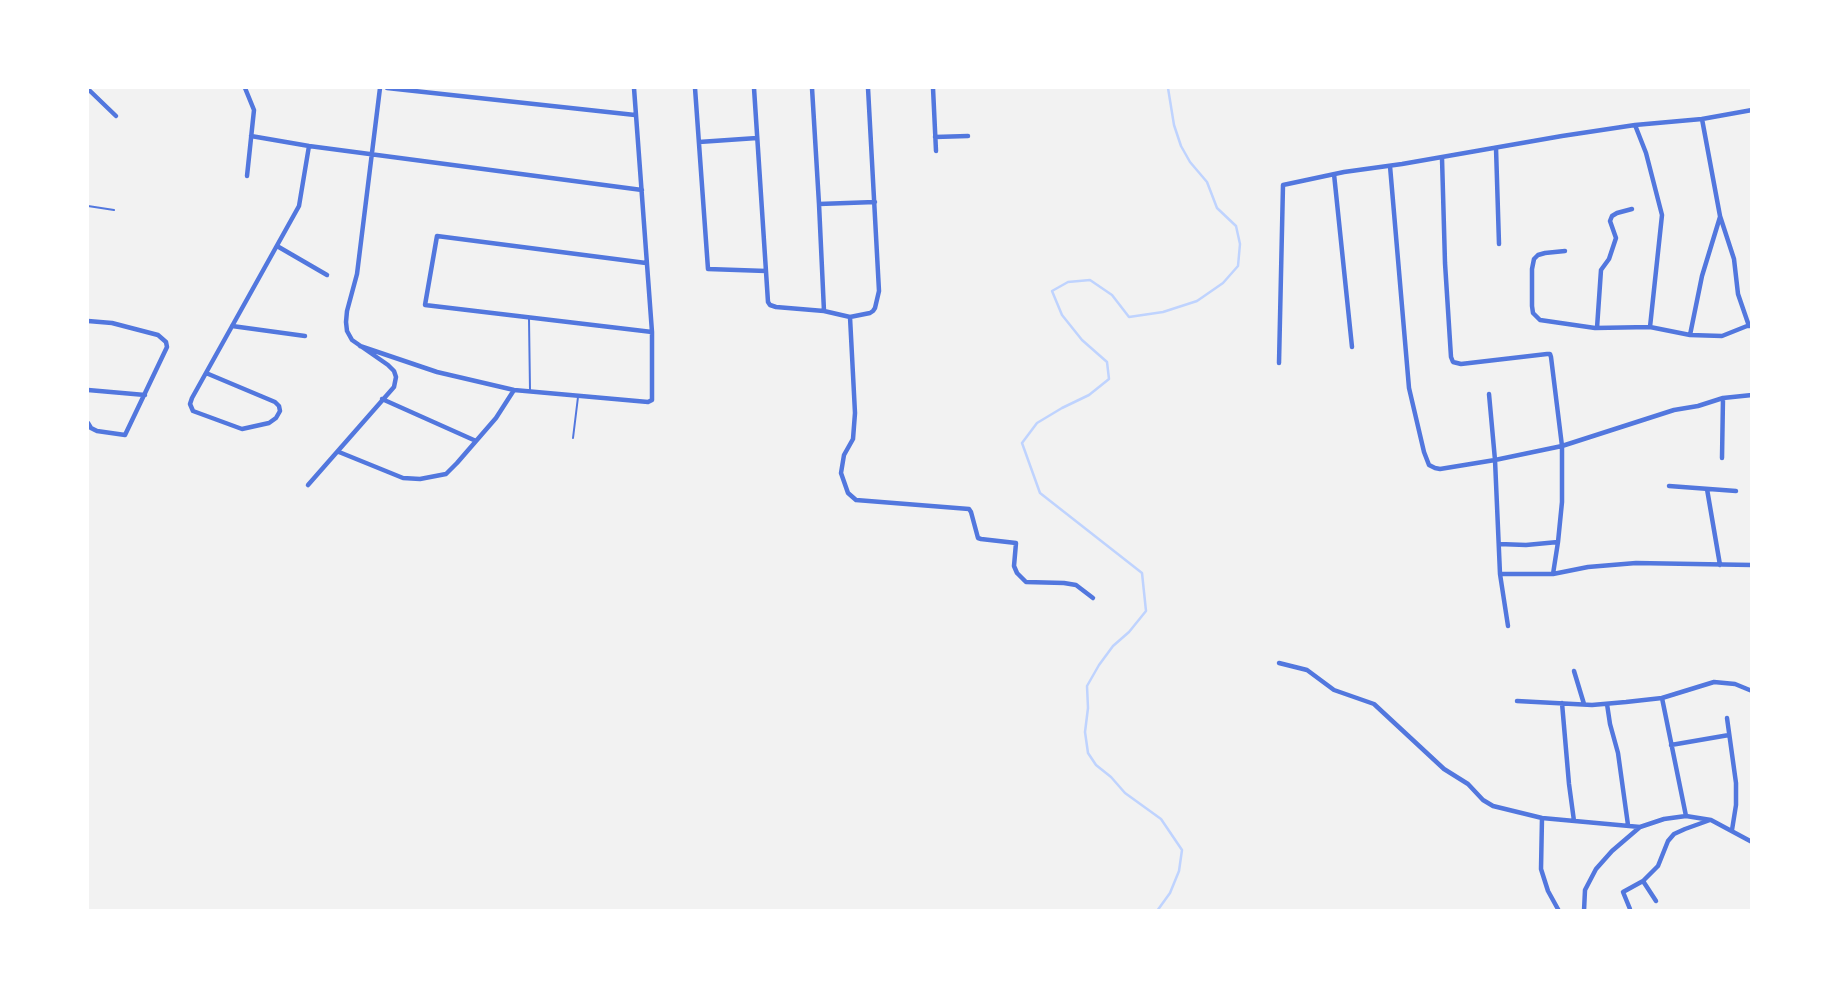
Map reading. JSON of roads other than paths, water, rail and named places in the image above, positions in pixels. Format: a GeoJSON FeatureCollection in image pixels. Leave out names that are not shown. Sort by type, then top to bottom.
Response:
{"type":"FeatureCollection","features":[{"type":"Feature","properties":{"kind":"street"},"geometry":{"type":"LineString","coordinates":[[245,88],[254,110],[247,176]]}},
{"type":"Feature","properties":{"kind":"street"},"geometry":{"type":"LineString","coordinates":[[308,485],[394,387],[396,377],[394,371],[352,340],[346,322],[357,274],[380,88]]}},
{"type":"Feature","properties":{"kind":"street"},"geometry":{"type":"LineString","coordinates":[[387,88],[635,115]]}},
{"type":"Feature","properties":{"kind":"street"},"geometry":{"type":"LineString","coordinates":[[360,346],[437,372],[514,390],[648,402],[652,400],[652,332],[634,88]]}},
{"type":"Feature","properties":{"kind":"street"},"geometry":{"type":"LineString","coordinates":[[695,88],[707,267],[711,271],[765,271]]}},
{"type":"Feature","properties":{"kind":"street"},"geometry":{"type":"LineString","coordinates":[[754,88],[768,302],[770,306],[824,311],[850,317],[873,311],[876,308],[878,291],[868,88]]}},
{"type":"Feature","properties":{"kind":"street"},"geometry":{"type":"LineString","coordinates":[[812,88],[824,311]]}},
{"type":"Feature","properties":{"kind":"street"},"geometry":{"type":"LineString","coordinates":[[933,88],[936,152]]}},
{"type":"Feature","properties":{"kind":"street"},"geometry":{"type":"LineString","coordinates":[[88,89],[116,116]]}},
{"type":"Feature","properties":{"kind":"street"},"geometry":{"type":"LineString","coordinates":[[1279,363],[1283,185],[1334,174],[1635,125],[1702,119],[1752,110]]}},
{"type":"Feature","properties":{"kind":"street"},"geometry":{"type":"LineString","coordinates":[[1565,251],[1545,253],[1534,259],[1532,313],[1540,320],[1598,328],[1650,327],[1690,335],[1722,336],[1750,325],[1738,294],[1734,259],[1720,216],[1702,119]]}},
{"type":"Feature","properties":{"kind":"street"},"geometry":{"type":"LineString","coordinates":[[1635,125],[1646,153],[1662,215],[1650,327]]}},
{"type":"Feature","properties":{"kind":"street"},"geometry":{"type":"LineString","coordinates":[[251,136],[642,190]]}},
{"type":"Feature","properties":{"kind":"street"},"geometry":{"type":"LineString","coordinates":[[935,137],[968,136]]}},
{"type":"Feature","properties":{"kind":"street"},"geometry":{"type":"LineString","coordinates":[[699,142],[757,138]]}},
{"type":"Feature","properties":{"kind":"street"},"geometry":{"type":"LineString","coordinates":[[206,373],[275,402],[280,411],[276,418],[269,423],[242,429],[193,411],[190,404],[192,398],[299,206],[309,146]]}},
{"type":"Feature","properties":{"kind":"street"},"geometry":{"type":"LineString","coordinates":[[1496,148],[1499,244]]}},
{"type":"Feature","properties":{"kind":"street"},"geometry":{"type":"LineString","coordinates":[[1442,158],[1445,263],[1453,362],[1461,364],[1550,355],[1562,446],[1562,502],[1553,574]]}},
{"type":"Feature","properties":{"kind":"street"},"geometry":{"type":"LineString","coordinates":[[1390,166],[1409,388],[1429,465],[1440,469],[1562,446],[1656,415],[1723,398],[1752,395]]}},
{"type":"Feature","properties":{"kind":"street"},"geometry":{"type":"LineString","coordinates":[[1334,174],[1352,347]]}},
{"type":"Feature","properties":{"kind":"street"},"geometry":{"type":"LineString","coordinates":[[820,204],[875,202]]}},
{"type":"Feature","properties":{"kind":"street"},"geometry":{"type":"LineString","coordinates":[[1598,328],[1601,270],[1609,259],[1616,238],[1612,216],[1632,209]]}},
{"type":"Feature","properties":{"kind":"street"},"geometry":{"type":"LineString","coordinates":[[1690,335],[1702,276],[1720,216]]}},
{"type":"Feature","properties":{"kind":"street"},"geometry":{"type":"LineString","coordinates":[[646,262],[437,236],[425,305],[652,332]]}},
{"type":"Feature","properties":{"kind":"street"},"geometry":{"type":"LineString","coordinates":[[277,246],[327,275]]}},
{"type":"Feature","properties":{"kind":"street"},"geometry":{"type":"LineString","coordinates":[[850,317],[855,413],[852,439],[844,455],[841,473],[848,493],[856,500],[969,509],[978,538],[1016,543],[1014,566],[1026,582],[1076,585],[1093,598]]}},
{"type":"Feature","properties":{"kind":"street"},"geometry":{"type":"LineString","coordinates":[[88,321],[141,329],[158,335],[166,342],[167,347],[125,435],[97,431],[88,423]]}},
{"type":"Feature","properties":{"kind":"street"},"geometry":{"type":"LineString","coordinates":[[232,326],[304,336]]}},
{"type":"Feature","properties":{"kind":"street"},"geometry":{"type":"LineString","coordinates":[[88,390],[145,395]]}},
{"type":"Feature","properties":{"kind":"street"},"geometry":{"type":"LineString","coordinates":[[338,452],[403,478],[420,479],[446,474],[496,418],[514,390]]}},
{"type":"Feature","properties":{"kind":"street"},"geometry":{"type":"LineString","coordinates":[[1489,394],[1500,573],[1508,626]]}},
{"type":"Feature","properties":{"kind":"street"},"geometry":{"type":"LineString","coordinates":[[1722,458],[1723,398]]}},
{"type":"Feature","properties":{"kind":"street"},"geometry":{"type":"LineString","coordinates":[[382,399],[476,442]]}},
{"type":"Feature","properties":{"kind":"street"},"geometry":{"type":"LineString","coordinates":[[1669,486],[1736,491]]}},
{"type":"Feature","properties":{"kind":"street"},"geometry":{"type":"LineString","coordinates":[[1707,489],[1720,565]]}},
{"type":"Feature","properties":{"kind":"street"},"geometry":{"type":"LineString","coordinates":[[1499,544],[1558,542]]}},
{"type":"Feature","properties":{"kind":"street"},"geometry":{"type":"LineString","coordinates":[[1500,573],[1553,574],[1626,563],[1752,565]]}},
{"type":"Feature","properties":{"kind":"street"},"geometry":{"type":"LineString","coordinates":[[1279,663],[1307,670],[1334,690],[1374,704],[1444,769],[1468,784],[1483,800],[1493,806],[1542,818],[1640,827]]}},
{"type":"Feature","properties":{"kind":"street"},"geometry":{"type":"LineString","coordinates":[[1574,671],[1584,704]]}},
{"type":"Feature","properties":{"kind":"street"},"geometry":{"type":"LineString","coordinates":[[1517,701],[1607,704],[1662,698],[1714,682],[1735,684],[1752,691]]}},
{"type":"Feature","properties":{"kind":"street"},"geometry":{"type":"LineString","coordinates":[[1662,698],[1686,816]]}},
{"type":"Feature","properties":{"kind":"street"},"geometry":{"type":"LineString","coordinates":[[1562,703],[1574,821]]}},
{"type":"Feature","properties":{"kind":"street"},"geometry":{"type":"LineString","coordinates":[[1607,704],[1609,724],[1618,753],[1628,825]]}},
{"type":"Feature","properties":{"kind":"street"},"geometry":{"type":"LineString","coordinates":[[1727,718],[1736,783],[1732,830]]}},
{"type":"Feature","properties":{"kind":"street"},"geometry":{"type":"LineString","coordinates":[[1671,745],[1729,735]]}},
{"type":"Feature","properties":{"kind":"street"},"geometry":{"type":"LineString","coordinates":[[1584,911],[1585,890],[1596,869],[1640,827],[1664,819],[1686,816],[1711,820],[1752,842]]}},
{"type":"Feature","properties":{"kind":"street"},"geometry":{"type":"LineString","coordinates":[[1542,818],[1541,869],[1548,891],[1559,911]]}},
{"type":"Feature","properties":{"kind":"street"},"geometry":{"type":"LineString","coordinates":[[1630,909],[1623,892],[1643,881],[1658,866],[1668,841],[1674,834],[1711,820]]}},
{"type":"Feature","properties":{"kind":"street"},"geometry":{"type":"LineString","coordinates":[[1643,881],[1656,901]]}},
{"type":"Feature","properties":{"kind":"lane"},"geometry":{"type":"LineString","coordinates":[[88,206],[114,210]]}},
{"type":"Feature","properties":{"kind":"lane"},"geometry":{"type":"LineString","coordinates":[[529,317],[530,391]]}},
{"type":"Feature","properties":{"kind":"lane"},"geometry":{"type":"LineString","coordinates":[[573,438],[578,396]]}},
{"type":"Feature","properties":{"kind":"waterway"},"geometry":{"type":"LineString","coordinates":[[1157,911],[1170,893],[1179,871],[1182,850],[1161,819],[1125,793],[1096,765],[1088,753],[1085,732],[1087,686],[1113,646],[1146,611],[1142,573],[1040,493],[1022,443],[1037,423],[1089,395],[1109,379],[1107,362],[1082,340],[1062,315],[1052,291],[1068,282],[1090,280],[1112,295],[1129,317],[1163,312],[1197,301],[1223,283],[1238,266],[1240,244],[1236,226],[1217,208],[1207,182],[1181,146],[1174,125],[1168,88]]}}]}
